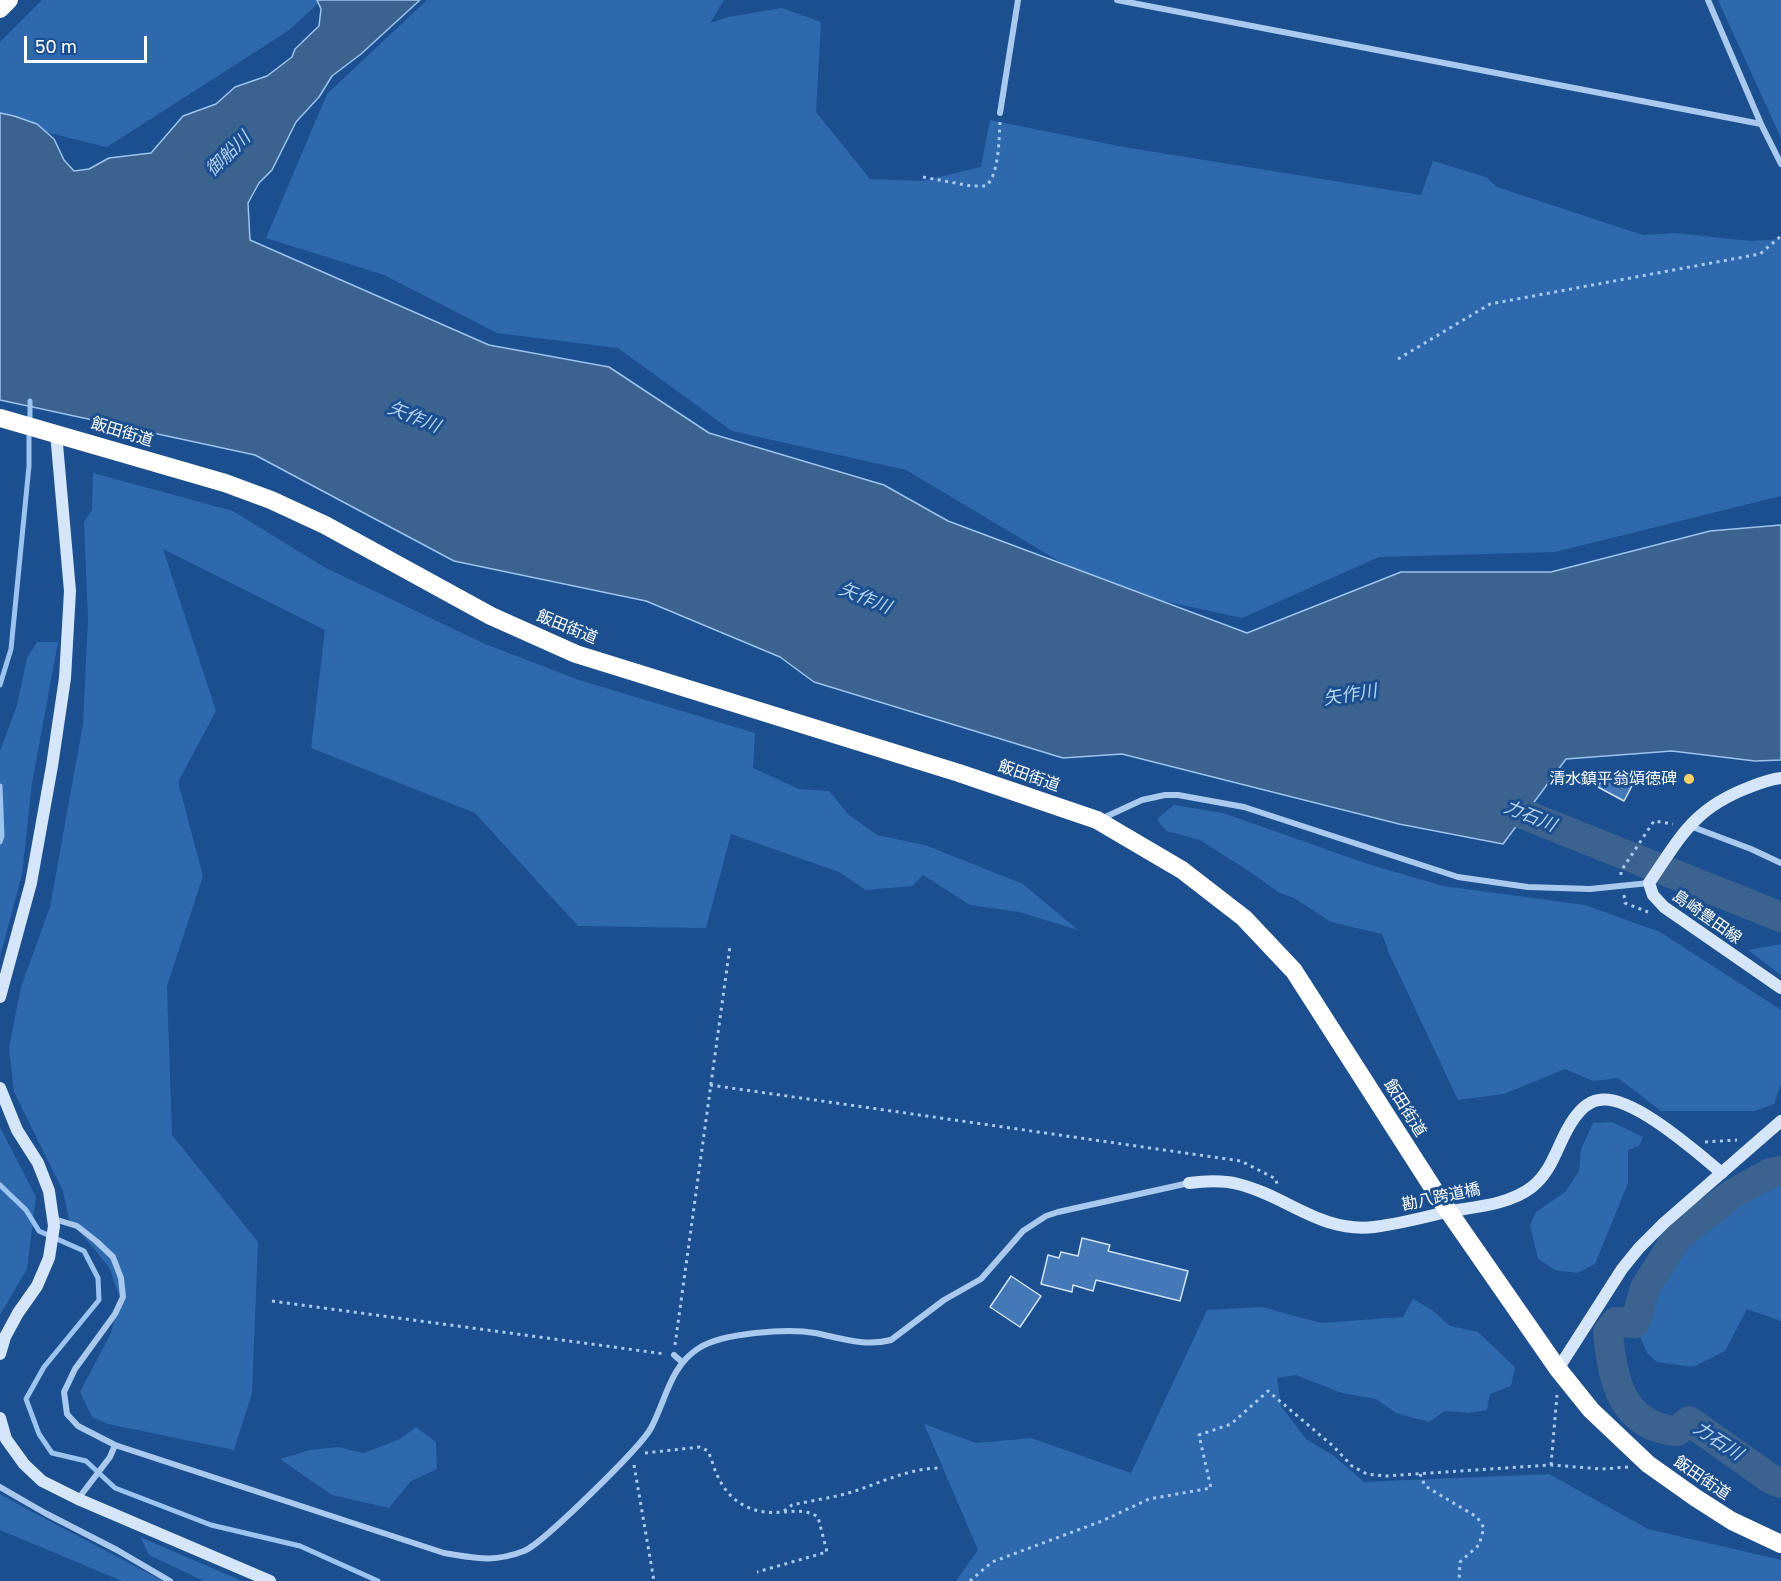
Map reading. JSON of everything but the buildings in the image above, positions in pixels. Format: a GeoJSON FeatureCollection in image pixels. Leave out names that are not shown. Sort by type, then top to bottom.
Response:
{"type":"FeatureCollection","features":[{"type":"Feature","properties":{"kind":"highway"},"geometry":{"type":"LineString","coordinates":[[0,9],[9,0]]}},
{"type":"Feature","properties":{"kind":"highway","name":"飯田街道"},"geometry":{"type":"LineString","coordinates":[[4,419],[225,483],[271,500],[325,525],[490,616],[576,654],[959,773],[1097,820],[1191,877],[1244,918],[1294,971],[1440,1199],[1561,1373],[1591,1410],[1648,1464],[1732,1521],[1781,1544]]}},
{"type":"Feature","properties":{"kind":"street"},"geometry":{"type":"LineString","coordinates":[[1000,112],[1018,0]]}},
{"type":"Feature","properties":{"kind":"street"},"geometry":{"type":"LineString","coordinates":[[1117,0],[1761,124]]}},
{"type":"Feature","properties":{"kind":"street"},"geometry":{"type":"LineString","coordinates":[[1708,0],[1761,124],[1781,164]]}},
{"type":"Feature","properties":{"kind":"street"},"geometry":{"type":"LineString","coordinates":[[0,997],[31,883],[65,678],[70,591],[51,431]]}},
{"type":"Feature","properties":{"kind":"street"},"geometry":{"type":"LineString","coordinates":[[1097,820],[1142,800],[1178,795],[1244,807],[1458,878],[1528,887],[1590,889],[1649,884],[1686,828],[1715,804],[1728,795],[1773,778],[1781,778]]}},
{"type":"Feature","properties":{"kind":"street"},"geometry":{"type":"LineString","coordinates":[[1686,828],[1751,849],[1781,863]]}},
{"type":"Feature","properties":{"kind":"street","name":"島崎豊田線"},"geometry":{"type":"LineString","coordinates":[[1649,884],[1653,895],[1664,907],[1781,988]]}},
{"type":"Feature","properties":{"kind":"street"},"geometry":{"type":"LineString","coordinates":[[0,1088],[17,1130],[38,1163],[49,1191],[54,1222],[49,1258],[37,1286],[6,1337],[0,1354]]}},
{"type":"Feature","properties":{"kind":"street","name":"勘八跨道橋"},"geometry":{"type":"LineString","coordinates":[[1189,1183],[1210,1181],[1237,1183],[1312,1217],[1338,1225],[1372,1227],[1397,1223],[1520,1195],[1547,1172],[1567,1130],[1580,1110],[1599,1100],[1620,1103],[1649,1118],[1722,1173]]}},
{"type":"Feature","properties":{"kind":"street"},"geometry":{"type":"LineString","coordinates":[[1561,1373],[1622,1269],[1639,1248],[1664,1223],[1781,1121]]}},
{"type":"Feature","properties":{"kind":"street"},"geometry":{"type":"LineString","coordinates":[[54,1222],[77,1226],[96,1241],[113,1257],[121,1278],[123,1297],[115,1314],[75,1369],[64,1392],[67,1414],[78,1426],[115,1445],[444,1553],[492,1560],[526,1550],[562,1520],[645,1438],[674,1374],[682,1362],[700,1347],[734,1336],[797,1331],[861,1342],[891,1340],[944,1300],[981,1279],[1023,1231],[1046,1216],[1189,1183]]}},
{"type":"Feature","properties":{"kind":"street"},"geometry":{"type":"LineString","coordinates":[[674,1355],[682,1362]]}},
{"type":"Feature","properties":{"kind":"street"},"geometry":{"type":"LineString","coordinates":[[0,1418],[3,1442],[42,1481],[78,1499],[270,1581]]}},
{"type":"Feature","properties":{"kind":"street"},"geometry":{"type":"LineString","coordinates":[[78,1499],[87,1484],[110,1457],[115,1445]]}},
{"type":"Feature","properties":{"kind":"street"},"geometry":{"type":"LineString","coordinates":[[0,1487],[170,1581]]}},
{"type":"Feature","properties":{"kind":"path"},"geometry":{"type":"LineString","coordinates":[[923,177],[971,186],[986,186],[992,176],[998,152],[1000,112]]}},
{"type":"Feature","properties":{"kind":"path"},"geometry":{"type":"LineString","coordinates":[[1398,358],[1490,304],[1760,254],[1781,236]]}},
{"type":"Feature","properties":{"kind":"path"},"geometry":{"type":"LineString","coordinates":[[1621,871],[1653,822],[1686,828]]}},
{"type":"Feature","properties":{"kind":"path"},"geometry":{"type":"LineString","coordinates":[[272,1301],[674,1355],[730,946]]}},
{"type":"Feature","properties":{"kind":"path"},"geometry":{"type":"LineString","coordinates":[[710,1085],[1242,1161],[1276,1179],[1281,1201]]}},
{"type":"Feature","properties":{"kind":"path"},"geometry":{"type":"LineString","coordinates":[[1697,1136],[1705,1142],[1737,1140],[1745,1133]]}},
{"type":"Feature","properties":{"kind":"path"},"geometry":{"type":"LineString","coordinates":[[1551,1465],[1561,1373]]}},
{"type":"Feature","properties":{"kind":"path"},"geometry":{"type":"LineString","coordinates":[[970,1581],[992,1562],[1102,1521],[1149,1499],[1210,1488],[1199,1435],[1231,1424],[1268,1391],[1333,1446],[1340,1456],[1366,1474],[1377,1476],[1420,1474],[1551,1465],[1602,1469],[1648,1464]]}},
{"type":"Feature","properties":{"kind":"path"},"geometry":{"type":"LineString","coordinates":[[654,1581],[635,1468],[629,1454],[700,1448],[708,1451],[718,1478],[729,1494],[743,1506],[760,1513],[812,1513],[818,1517],[827,1551],[757,1572]]}},
{"type":"Feature","properties":{"kind":"path"},"geometry":{"type":"LineString","coordinates":[[783,1512],[792,1505],[860,1490],[878,1481],[921,1470],[938,1468]]}},
{"type":"Feature","properties":{"kind":"path"},"geometry":{"type":"LineString","coordinates":[[1420,1474],[1425,1486],[1477,1517],[1484,1528],[1479,1545],[1460,1562],[1459,1581]]}},
{"type":"Feature","properties":{"kind":"shaded area"},"geometry":{"type":"Polygon","coordinates":[[[42,0],[322,0],[288,31],[107,147],[0,121],[0,42],[42,0]]]}},
{"type":"Feature","properties":{"kind":"shaded area"},"geometry":{"type":"Polygon","coordinates":[[[427,0],[724,0],[710,23],[728,17],[782,8],[821,22],[816,112],[870,179],[922,181],[981,167],[990,120],[1124,147],[1421,195],[1433,161],[1486,177],[1497,187],[1643,235],[1675,233],[1751,241],[1781,239],[1781,496],[1555,552],[1379,557],[1242,618],[1104,588],[906,470],[732,431],[618,348],[497,333],[384,275],[266,238],[327,94],[427,0]]]}},
{"type":"Feature","properties":{"kind":"shaded area"},"geometry":{"type":"Polygon","coordinates":[[[1718,0],[1781,0],[1781,138],[1718,0]]]}},
{"type":"Feature","properties":{"kind":"shaded area"},"geometry":{"type":"Polygon","coordinates":[[[93,473],[233,511],[324,567],[485,644],[579,680],[755,733],[753,768],[799,789],[829,791],[848,814],[877,835],[925,845],[1023,884],[1078,930],[1019,912],[970,905],[923,875],[912,886],[866,890],[839,872],[731,834],[706,928],[578,926],[475,813],[311,748],[325,630],[163,549],[216,711],[178,782],[203,876],[167,986],[172,1135],[258,1242],[252,1393],[234,1450],[108,1424],[92,1417],[80,1392],[111,1333],[120,1298],[109,1267],[69,1219],[63,1191],[14,1092],[9,1047],[21,987],[50,907],[83,724],[88,619],[84,522],[92,510],[93,473]]]}},
{"type":"Feature","properties":{"kind":"shaded area"},"geometry":{"type":"Polygon","coordinates":[[[37,642],[58,642],[32,783],[22,874],[0,957],[0,751],[17,705],[27,658],[37,642]]]}},
{"type":"Feature","properties":{"kind":"shaded area"},"geometry":{"type":"Polygon","coordinates":[[[1174,805],[1223,813],[1368,864],[1443,886],[1585,905],[1660,932],[1781,1010],[1781,1084],[1774,1104],[1754,1111],[1661,1111],[1618,1078],[1593,1081],[1565,1069],[1504,1094],[1458,1100],[1382,934],[1331,922],[1294,898],[1278,892],[1200,840],[1166,831],[1157,819],[1174,805]]]}},
{"type":"Feature","properties":{"kind":"shaded area"},"geometry":{"type":"Polygon","coordinates":[[[1781,944],[1781,975],[1748,950],[1781,944]]]}},
{"type":"Feature","properties":{"kind":"shaded area"},"geometry":{"type":"Polygon","coordinates":[[[1612,1122],[1643,1137],[1639,1146],[1628,1150],[1628,1183],[1595,1264],[1577,1273],[1555,1270],[1538,1259],[1530,1225],[1536,1212],[1565,1192],[1579,1171],[1581,1149],[1593,1123],[1612,1122]]]}},
{"type":"Feature","properties":{"kind":"shaded area"},"geometry":{"type":"Polygon","coordinates":[[[0,1127],[36,1197],[27,1269],[0,1315],[0,1127]]]}},
{"type":"Feature","properties":{"kind":"shaded area"},"geometry":{"type":"Polygon","coordinates":[[[1781,1185],[1781,1321],[1747,1309],[1725,1351],[1693,1367],[1657,1362],[1647,1353],[1638,1332],[1649,1300],[1666,1272],[1688,1243],[1728,1207],[1781,1185]]]}},
{"type":"Feature","properties":{"kind":"shaded area"},"geometry":{"type":"Polygon","coordinates":[[[1413,1299],[1432,1310],[1450,1326],[1478,1332],[1515,1367],[1511,1386],[1490,1394],[1487,1410],[1469,1413],[1445,1411],[1429,1422],[1396,1413],[1376,1399],[1342,1393],[1296,1375],[1277,1378],[1281,1406],[1306,1439],[1334,1456],[1364,1482],[1549,1474],[1648,1529],[1781,1560],[1781,1581],[956,1581],[978,1550],[924,1424],[976,1443],[1031,1438],[1131,1473],[1207,1310],[1262,1307],[1321,1323],[1403,1317],[1413,1299]]]}},
{"type":"Feature","properties":{"kind":"shaded area"},"geometry":{"type":"Polygon","coordinates":[[[416,1427],[436,1442],[437,1469],[411,1481],[389,1508],[332,1495],[280,1459],[310,1450],[338,1447],[364,1453],[400,1439],[416,1427]]]}},
{"type":"Feature","properties":{"kind":"shaded area"},"geometry":{"type":"Polygon","coordinates":[[[0,1494],[163,1581],[122,1581],[0,1530],[0,1494]]]}},
{"type":"Feature","properties":{"kind":"shaded area"},"geometry":{"type":"Polygon","coordinates":[[[140,1537],[242,1581],[204,1581],[149,1555],[140,1537]]]}},
{"type":"Feature","properties":{"kind":"water"},"geometry":{"type":"Polygon","coordinates":[[[317,0],[420,0],[361,54],[332,76],[319,97],[296,122],[272,170],[259,183],[248,203],[250,240],[489,345],[609,367],[709,433],[884,485],[948,521],[1247,633],[1401,572],[1551,572],[1710,531],[1781,525],[1781,760],[1755,761],[1672,751],[1566,759],[1503,844],[1399,824],[1122,754],[1063,758],[814,682],[780,657],[646,601],[454,561],[255,455],[0,400],[0,113],[37,124],[54,139],[64,160],[74,171],[89,169],[109,158],[151,153],[183,116],[216,104],[235,87],[267,76],[292,57],[295,49],[319,26],[321,9],[317,0]]]}},
{"type":"Feature","properties":{"kind":"waterway"},"geometry":{"type":"LineString","coordinates":[[30,401],[30,422]]}},
{"type":"Feature","properties":{"kind":"waterway"},"geometry":{"type":"LineString","coordinates":[[0,685],[11,649],[29,466],[29,431]]}},
{"type":"Feature","properties":{"kind":"waterway"},"geometry":{"type":"LineString","coordinates":[[0,786],[2,836],[0,842]]}},
{"type":"Feature","properties":{"kind":"waterway","name":"力石川"},"geometry":{"type":"LineString","coordinates":[[1488,800],[1781,917]]}},
{"type":"Feature","properties":{"kind":"waterway","name":"力石川"},"geometry":{"type":"LineString","coordinates":[[1781,1171],[1770,1173],[1734,1193],[1678,1236],[1645,1288],[1635,1323],[1616,1322],[1608,1332],[1617,1382],[1623,1397],[1643,1420],[1658,1427],[1677,1431],[1689,1421],[1771,1479],[1781,1483]]}},
{"type":"Feature","properties":{"kind":"waterway"},"geometry":{"type":"LineString","coordinates":[[0,1185],[26,1210],[39,1231],[84,1251],[98,1278],[99,1300],[44,1367],[26,1399],[39,1434],[52,1453],[86,1461],[115,1488],[211,1525],[300,1546],[378,1581]]}},
{"type":"Feature","properties":{"kind":"place","name":"清水鎮平翁頌徳碑"},"geometry":{"type":"Point","coordinates":[1689,779]}},
{"type":"Feature","properties":{"kind":"water label","name":"御船川"},"geometry":{"type":"Point","coordinates":[228,154]}},
{"type":"Feature","properties":{"kind":"water label","name":"矢作川"},"geometry":{"type":"Point","coordinates":[414,417]}},
{"type":"Feature","properties":{"kind":"water label","name":"矢作川"},"geometry":{"type":"Point","coordinates":[865,598]}},
{"type":"Feature","properties":{"kind":"water label","name":"矢作川"},"geometry":{"type":"Point","coordinates":[1350,695]}}]}
